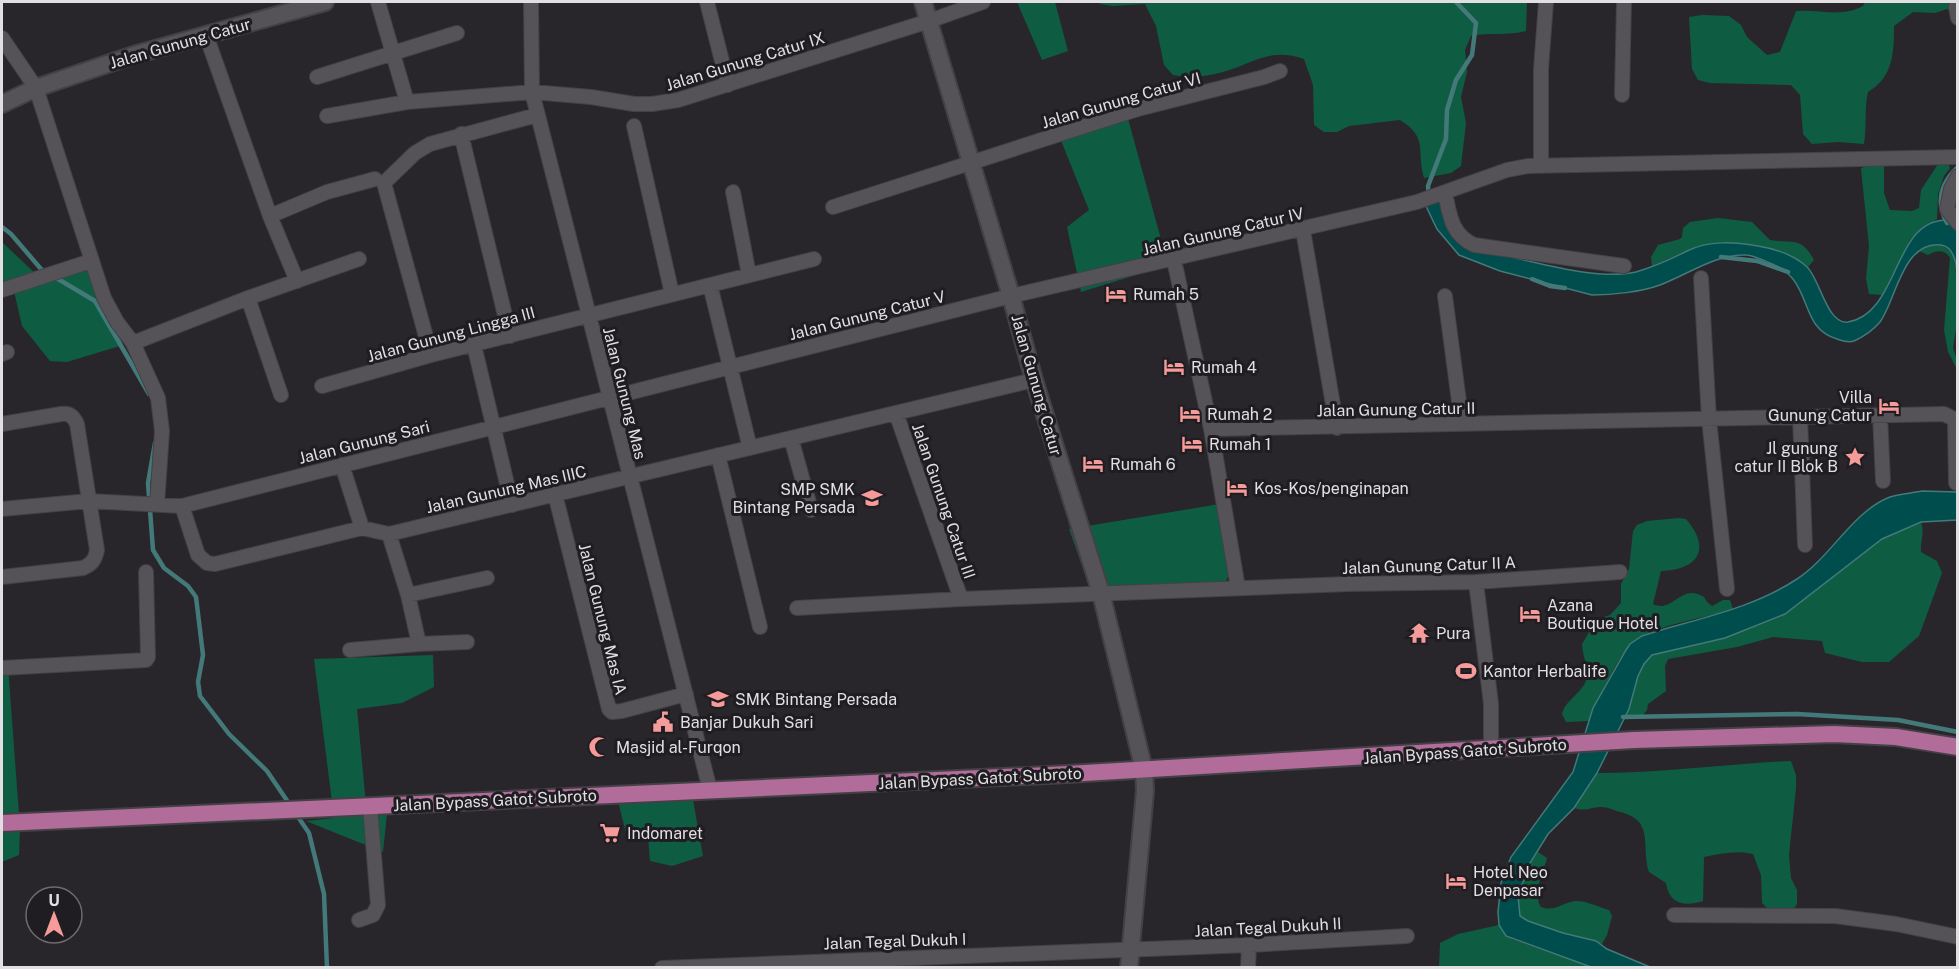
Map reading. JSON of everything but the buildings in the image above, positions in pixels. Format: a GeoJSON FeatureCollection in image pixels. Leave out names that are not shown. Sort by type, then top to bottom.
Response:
{"type":"FeatureCollection","features":[{"type":"Feature","properties":{"kind":"main road","name":"Jalan Bypass Gatot Subroto"},"geometry":{"type":"LineString","coordinates":[[2,823],[1144,770],[1634,740],[1834,734],[1896,737],[1958,747]]}},
{"type":"Feature","properties":{"kind":"street","name":"Jalan Gunung Catur"},"geometry":{"type":"LineString","coordinates":[[2,104],[36,88],[134,55],[325,2]]}},
{"type":"Feature","properties":{"kind":"street"},"geometry":{"type":"LineString","coordinates":[[378,2],[407,102]]}},
{"type":"Feature","properties":{"kind":"street","name":"Jalan Gunung Mas"},"geometry":{"type":"LineString","coordinates":[[531,2],[532,92],[537,115],[710,790]]}},
{"type":"Feature","properties":{"kind":"street"},"geometry":{"type":"LineString","coordinates":[[707,2],[728,85]]}},
{"type":"Feature","properties":{"kind":"street","name":"Jalan Gunung Catur"},"geometry":{"type":"LineString","coordinates":[[923,2],[1034,380],[1101,593],[1144,770],[1145,791],[1129,968]]}},
{"type":"Feature","properties":{"kind":"street","name":"Jalan Gunung Catur IX"},"geometry":{"type":"LineString","coordinates":[[327,116],[407,102],[532,92],[652,104],[678,100],[929,21],[982,2]]}},
{"type":"Feature","properties":{"kind":"street"},"geometry":{"type":"LineString","coordinates":[[1541,165],[1541,69],[1546,2]]}},
{"type":"Feature","properties":{"kind":"street"},"geometry":{"type":"LineString","coordinates":[[1622,95],[1624,2]]}},
{"type":"Feature","properties":{"kind":"street"},"geometry":{"type":"LineString","coordinates":[[317,77],[457,33]]}},
{"type":"Feature","properties":{"kind":"street"},"geometry":{"type":"LineString","coordinates":[[206,35],[270,216],[297,280]]}},
{"type":"Feature","properties":{"kind":"street"},"geometry":{"type":"LineString","coordinates":[[3,43],[36,88],[104,298],[117,322],[133,343],[152,381],[161,412],[162,431],[157,505]]}},
{"type":"Feature","properties":{"kind":"street","name":"Jalan Gunung Catur VI"},"geometry":{"type":"LineString","coordinates":[[832,207],[1138,109],[1264,77],[1280,70]]}},
{"type":"Feature","properties":{"kind":"street"},"geometry":{"type":"LineString","coordinates":[[270,216],[327,192],[380,181],[430,144],[537,115]]}},
{"type":"Feature","properties":{"kind":"street"},"geometry":{"type":"LineString","coordinates":[[634,126],[672,294]]}},
{"type":"Feature","properties":{"kind":"street"},"geometry":{"type":"LineString","coordinates":[[461,135],[510,336]]}},
{"type":"Feature","properties":{"kind":"street","name":"Jalan Gunung Catur IV"},"geometry":{"type":"LineString","coordinates":[[1011,296],[1418,202],[1507,170],[1541,165],[1958,157]]}},
{"type":"Feature","properties":{"kind":"street"},"geometry":{"type":"LineString","coordinates":[[1958,176],[1951,189],[1947,209],[1958,223]]}},
{"type":"Feature","properties":{"kind":"street"},"geometry":{"type":"LineString","coordinates":[[380,181],[431,355]]}},
{"type":"Feature","properties":{"kind":"street"},"geometry":{"type":"LineString","coordinates":[[733,192],[749,275]]}},
{"type":"Feature","properties":{"kind":"street"},"geometry":{"type":"LineString","coordinates":[[1443,194],[1457,233],[1474,245],[1624,267]]}},
{"type":"Feature","properties":{"kind":"street"},"geometry":{"type":"LineString","coordinates":[[1302,230],[1336,428]]}},
{"type":"Feature","properties":{"kind":"street"},"geometry":{"type":"LineString","coordinates":[[133,343],[248,298],[359,259]]}},
{"type":"Feature","properties":{"kind":"street","name":"Jalan Gunung Lingga III"},"geometry":{"type":"LineString","coordinates":[[322,386],[431,355],[814,259]]}},
{"type":"Feature","properties":{"kind":"street"},"geometry":{"type":"LineString","coordinates":[[797,608],[1238,588],[1211,429],[1174,260]]}},
{"type":"Feature","properties":{"kind":"street"},"geometry":{"type":"LineString","coordinates":[[2,290],[91,261]]}},
{"type":"Feature","properties":{"kind":"street"},"geometry":{"type":"LineString","coordinates":[[1701,278],[1709,419],[1727,589]]}},
{"type":"Feature","properties":{"kind":"street"},"geometry":{"type":"LineString","coordinates":[[710,285],[750,448]]}},
{"type":"Feature","properties":{"kind":"street","name":"Jalan Gunung Catur V"},"geometry":{"type":"LineString","coordinates":[[730,366],[1011,296]]}},
{"type":"Feature","properties":{"kind":"street"},"geometry":{"type":"LineString","coordinates":[[1445,296],[1462,424]]}},
{"type":"Feature","properties":{"kind":"street"},"geometry":{"type":"LineString","coordinates":[[248,298],[281,395]]}},
{"type":"Feature","properties":{"kind":"street"},"geometry":{"type":"LineString","coordinates":[[474,345],[512,505]]}},
{"type":"Feature","properties":{"kind":"street","name":"Jalan Gunung Sari"},"geometry":{"type":"LineString","coordinates":[[2,509],[89,501],[182,506],[730,366]]}},
{"type":"Feature","properties":{"kind":"street","name":"Jalan Gunung Catur III"},"geometry":{"type":"LineString","coordinates":[[961,599],[896,412],[1034,380]]}},
{"type":"Feature","properties":{"kind":"street","name":"Jalan Gunung Mas IIIC"},"geometry":{"type":"LineString","coordinates":[[389,534],[896,412]]}},
{"type":"Feature","properties":{"kind":"street"},"geometry":{"type":"LineString","coordinates":[[2,424],[61,414],[74,417],[97,550],[96,558],[91,565],[83,568],[2,577]]}},
{"type":"Feature","properties":{"kind":"street","name":"Jalan Gunung Catur II"},"geometry":{"type":"LineString","coordinates":[[1211,429],[1944,414],[1954,419],[1956,483]]}},
{"type":"Feature","properties":{"kind":"street"},"geometry":{"type":"LineString","coordinates":[[1880,416],[1883,481]]}},
{"type":"Feature","properties":{"kind":"street"},"geometry":{"type":"LineString","coordinates":[[1800,417],[1805,545]]}},
{"type":"Feature","properties":{"kind":"street"},"geometry":{"type":"LineString","coordinates":[[791,438],[811,510]]}},
{"type":"Feature","properties":{"kind":"street"},"geometry":{"type":"LineString","coordinates":[[718,455],[760,627]]}},
{"type":"Feature","properties":{"kind":"street"},"geometry":{"type":"LineString","coordinates":[[342,465],[363,528]]}},
{"type":"Feature","properties":{"kind":"street","name":"Jalan Gunung Mas IA"},"geometry":{"type":"LineString","coordinates":[[555,494],[609,710],[622,711],[686,694]]}},
{"type":"Feature","properties":{"kind":"street"},"geometry":{"type":"LineString","coordinates":[[182,506],[198,555],[202,560],[212,564],[238,560],[363,528],[389,534],[408,595],[419,644]]}},
{"type":"Feature","properties":{"kind":"street"},"geometry":{"type":"LineString","coordinates":[[2,668],[146,660],[148,657],[146,572]]}},
{"type":"Feature","properties":{"kind":"street","name":"Jalan Gunung Catur II A"},"geometry":{"type":"LineString","coordinates":[[1238,588],[1476,582],[1620,572]]}},
{"type":"Feature","properties":{"kind":"street"},"geometry":{"type":"LineString","coordinates":[[408,595],[487,578]]}},
{"type":"Feature","properties":{"kind":"street"},"geometry":{"type":"LineString","coordinates":[[1476,582],[1491,704],[1491,750]]}},
{"type":"Feature","properties":{"kind":"street"},"geometry":{"type":"LineString","coordinates":[[350,650],[467,642]]}},
{"type":"Feature","properties":{"kind":"street"},"geometry":{"type":"LineString","coordinates":[[359,920],[373,915],[378,905],[370,806]]}},
{"type":"Feature","properties":{"kind":"street"},"geometry":{"type":"LineString","coordinates":[[1674,915],[1835,916],[1896,924],[1958,937]]}},
{"type":"Feature","properties":{"kind":"street","name":"Jalan Tegal Dukuh II"},"geometry":{"type":"LineString","coordinates":[[1130,949],[1407,936]]}},
{"type":"Feature","properties":{"kind":"street"},"geometry":{"type":"LineString","coordinates":[[1248,968],[1249,945]]}},
{"type":"Feature","properties":{"kind":"street","name":"Jalan Tegal Dukuh I"},"geometry":{"type":"LineString","coordinates":[[662,968],[1130,949]]}},
{"type":"Feature","properties":{"kind":"green space"},"geometry":{"type":"Polygon","coordinates":[[[1017,2],[1055,2],[1068,51],[1042,60],[1017,2]]]}},
{"type":"Feature","properties":{"kind":"green space"},"geometry":{"type":"Polygon","coordinates":[[[1099,2],[1527,2],[1526,31],[1471,36],[1465,50],[1467,72],[1461,97],[1466,123],[1461,166],[1451,173],[1424,178],[1418,139],[1415,133],[1400,120],[1349,126],[1337,132],[1324,132],[1314,125],[1313,85],[1304,59],[1272,55],[1210,75],[1192,77],[1173,75],[1164,65],[1156,26],[1145,4],[1113,6],[1099,2]]]}},
{"type":"Feature","properties":{"kind":"green space"},"geometry":{"type":"Polygon","coordinates":[[[1865,2],[1957,2],[1957,14],[1947,9],[1935,13],[1913,12],[1894,26],[1892,55],[1887,72],[1883,79],[1868,92],[1864,144],[1838,142],[1812,144],[1803,134],[1800,95],[1791,85],[1710,83],[1698,80],[1692,69],[1689,17],[1729,16],[1741,25],[1747,37],[1767,55],[1780,52],[1796,11],[1847,12],[1863,6],[1865,2]]]}},
{"type":"Feature","properties":{"kind":"green space"},"geometry":{"type":"Polygon","coordinates":[[[1127,115],[1168,265],[1081,292],[1067,227],[1089,210],[1060,138],[1127,115]]]}},
{"type":"Feature","properties":{"kind":"green space"},"geometry":{"type":"Polygon","coordinates":[[[1940,161],[1948,163],[1950,168],[1944,176],[1938,194],[1937,219],[1910,240],[1882,295],[1869,294],[1866,279],[1869,246],[1861,169],[1866,165],[1884,165],[1884,193],[1890,210],[1912,211],[1919,208],[1921,190],[1940,161]]]}},
{"type":"Feature","properties":{"kind":"green space"},"geometry":{"type":"Polygon","coordinates":[[[1718,218],[1752,222],[1770,240],[1796,242],[1805,247],[1814,260],[1808,267],[1788,254],[1688,250],[1652,266],[1651,257],[1658,245],[1680,239],[1683,228],[1690,222],[1718,218]]]}},
{"type":"Feature","properties":{"kind":"green space"},"geometry":{"type":"Polygon","coordinates":[[[2,242],[41,279],[92,266],[123,345],[67,362],[50,361],[22,326],[14,291],[2,295],[2,242]]]}},
{"type":"Feature","properties":{"kind":"green space"},"geometry":{"type":"Polygon","coordinates":[[[1942,245],[1953,253],[1957,279],[1957,322],[1953,348],[1957,369],[1948,352],[1944,330],[1950,258],[1943,252],[1937,251],[1928,255],[1919,251],[1928,246],[1942,245]]]}},
{"type":"Feature","properties":{"kind":"green space"},"geometry":{"type":"Polygon","coordinates":[[[1220,504],[1231,570],[1224,585],[1092,594],[1069,529],[1220,504]]]}},
{"type":"Feature","properties":{"kind":"green space"},"geometry":{"type":"Polygon","coordinates":[[[1686,519],[1694,530],[1699,548],[1697,556],[1684,567],[1661,571],[1653,604],[1666,605],[1683,595],[1696,593],[1704,597],[1712,606],[1723,600],[1730,600],[1733,609],[1656,630],[1635,640],[1616,666],[1589,721],[1566,722],[1562,714],[1564,709],[1582,688],[1587,678],[1582,644],[1597,619],[1610,615],[1621,603],[1621,584],[1629,569],[1633,531],[1637,525],[1647,521],[1686,519]]]}},
{"type":"Feature","properties":{"kind":"green space"},"geometry":{"type":"Polygon","coordinates":[[[1921,522],[1923,530],[1921,552],[1937,561],[1942,573],[1919,636],[1889,662],[1862,662],[1825,653],[1822,641],[1773,637],[1737,647],[1668,659],[1665,666],[1666,691],[1648,704],[1643,715],[1627,715],[1638,676],[1652,655],[1785,614],[1882,539],[1921,522]]]}},
{"type":"Feature","properties":{"kind":"green space"},"geometry":{"type":"Polygon","coordinates":[[[433,655],[434,687],[402,703],[357,709],[367,815],[387,814],[383,852],[306,821],[334,818],[314,659],[433,655]]]}},
{"type":"Feature","properties":{"kind":"green space"},"geometry":{"type":"Polygon","coordinates":[[[8,666],[20,828],[19,855],[2,862],[2,667],[8,666]]]}},
{"type":"Feature","properties":{"kind":"green space"},"geometry":{"type":"Polygon","coordinates":[[[1791,761],[1796,775],[1789,855],[1791,878],[1797,890],[1797,904],[1793,910],[1767,908],[1762,903],[1761,875],[1753,854],[1741,852],[1704,857],[1703,901],[1690,904],[1678,902],[1670,896],[1666,883],[1649,872],[1645,835],[1638,821],[1606,807],[1582,810],[1574,808],[1597,773],[1646,772],[1791,761]]]}},
{"type":"Feature","properties":{"kind":"green space"},"geometry":{"type":"Polygon","coordinates":[[[690,794],[703,856],[672,866],[650,861],[648,837],[628,841],[617,797],[690,794]]]}},
{"type":"Feature","properties":{"kind":"green space"},"geometry":{"type":"Polygon","coordinates":[[[1538,852],[1547,858],[1538,890],[1541,907],[1554,908],[1579,901],[1609,910],[1612,916],[1602,944],[1563,934],[1520,916],[1518,899],[1522,882],[1538,852]]]}},
{"type":"Feature","properties":{"kind":"green space"},"geometry":{"type":"Polygon","coordinates":[[[1499,925],[1506,936],[1512,939],[1591,967],[1439,968],[1440,943],[1458,934],[1499,925]]]}},
{"type":"Feature","properties":{"kind":"water"},"geometry":{"type":"Polygon","coordinates":[[[1440,200],[1460,228],[1484,251],[1590,273],[1636,272],[1704,245],[1722,243],[1765,247],[1790,255],[1807,267],[1829,309],[1841,321],[1848,322],[1865,315],[1878,302],[1906,248],[1917,233],[1931,223],[1950,220],[1957,228],[1957,279],[1956,263],[1949,249],[1941,245],[1928,246],[1909,261],[1880,322],[1861,337],[1846,342],[1827,335],[1819,329],[1790,276],[1776,266],[1754,257],[1735,256],[1712,261],[1644,290],[1592,295],[1500,271],[1459,255],[1437,229],[1425,204],[1440,200]]]}},
{"type":"Feature","properties":{"kind":"water"},"geometry":{"type":"Polygon","coordinates":[[[1922,491],[1957,492],[1957,520],[1921,522],[1882,539],[1785,614],[1725,638],[1652,655],[1638,676],[1629,709],[1597,773],[1574,808],[1548,834],[1530,863],[1518,896],[1520,916],[1563,933],[1596,941],[1607,949],[1650,967],[1591,967],[1506,936],[1499,925],[1498,912],[1501,883],[1511,857],[1573,772],[1593,708],[1630,644],[1642,636],[1721,613],[1779,590],[1809,570],[1864,513],[1877,504],[1890,497],[1922,491]]]}},
{"type":"Feature","properties":{"kind":"waterway"},"geometry":{"type":"LineString","coordinates":[[1429,197],[1428,186],[1446,139],[1447,110],[1456,80],[1472,55],[1476,23],[1456,2]]}},
{"type":"Feature","properties":{"kind":"waterway"},"geometry":{"type":"LineString","coordinates":[[1947,223],[1941,207],[1942,193],[1947,179],[1958,167]]}},
{"type":"Feature","properties":{"kind":"waterway"},"geometry":{"type":"LineString","coordinates":[[2,227],[46,272]]}},
{"type":"Feature","properties":{"kind":"waterway"},"geometry":{"type":"LineString","coordinates":[[1721,257],[1757,261],[1788,272]]}},
{"type":"Feature","properties":{"kind":"waterway"},"geometry":{"type":"LineString","coordinates":[[53,276],[95,301],[149,394]]}},
{"type":"Feature","properties":{"kind":"waterway"},"geometry":{"type":"LineString","coordinates":[[1532,279],[1550,286],[1565,288]]}},
{"type":"Feature","properties":{"kind":"waterway"},"geometry":{"type":"LineString","coordinates":[[155,443],[148,483],[153,550],[164,568],[188,586],[196,597],[203,655],[198,682],[200,696],[229,734],[267,771],[290,805]]}},
{"type":"Feature","properties":{"kind":"waterway"},"geometry":{"type":"LineString","coordinates":[[1623,717],[1797,714],[1898,720],[1958,732]]}},
{"type":"Feature","properties":{"kind":"waterway"},"geometry":{"type":"LineString","coordinates":[[296,814],[309,833],[324,894],[327,968]]}},
{"type":"Feature","properties":{"kind":"place","name":"Rumah 5"},"geometry":{"type":"Point","coordinates":[1116,294]}},
{"type":"Feature","properties":{"kind":"place","name":"Rumah 4"},"geometry":{"type":"Point","coordinates":[1174,367]}},
{"type":"Feature","properties":{"kind":"place","name":"Villa Gunung Catur"},"geometry":{"type":"Point","coordinates":[1889,406]}},
{"type":"Feature","properties":{"kind":"place","name":"Rumah 2"},"geometry":{"type":"Point","coordinates":[1190,414]}},
{"type":"Feature","properties":{"kind":"place","name":"Rumah 1"},"geometry":{"type":"Point","coordinates":[1192,444]}},
{"type":"Feature","properties":{"kind":"place","name":"Jl gunung catur II Blok B"},"geometry":{"type":"Point","coordinates":[1855,457]}},
{"type":"Feature","properties":{"kind":"place","name":"Rumah 6"},"geometry":{"type":"Point","coordinates":[1093,464]}},
{"type":"Feature","properties":{"kind":"place","name":"Kos-Kos/penginapan"},"geometry":{"type":"Point","coordinates":[1237,488]}},
{"type":"Feature","properties":{"kind":"place","name":"SMP SMK Bintang Persada"},"geometry":{"type":"Point","coordinates":[872,498]}},
{"type":"Feature","properties":{"kind":"place","name":"Azana Boutique Hotel"},"geometry":{"type":"Point","coordinates":[1530,614]}},
{"type":"Feature","properties":{"kind":"place","name":"Pura"},"geometry":{"type":"Point","coordinates":[1419,633]}},
{"type":"Feature","properties":{"kind":"place","name":"Kantor Herbalife"},"geometry":{"type":"Point","coordinates":[1466,671]}},
{"type":"Feature","properties":{"kind":"place","name":"SMK Bintang Persada"},"geometry":{"type":"Point","coordinates":[718,699]}},
{"type":"Feature","properties":{"kind":"place","name":"Banjar Dukuh Sari"},"geometry":{"type":"Point","coordinates":[663,722]}},
{"type":"Feature","properties":{"kind":"place","name":"Masjid al-Furqon"},"geometry":{"type":"Point","coordinates":[599,747]}},
{"type":"Feature","properties":{"kind":"place","name":"Indomaret"},"geometry":{"type":"Point","coordinates":[610,833]}},
{"type":"Feature","properties":{"kind":"place","name":"Hotel Neo Denpasar"},"geometry":{"type":"Point","coordinates":[1456,881]}}]}
